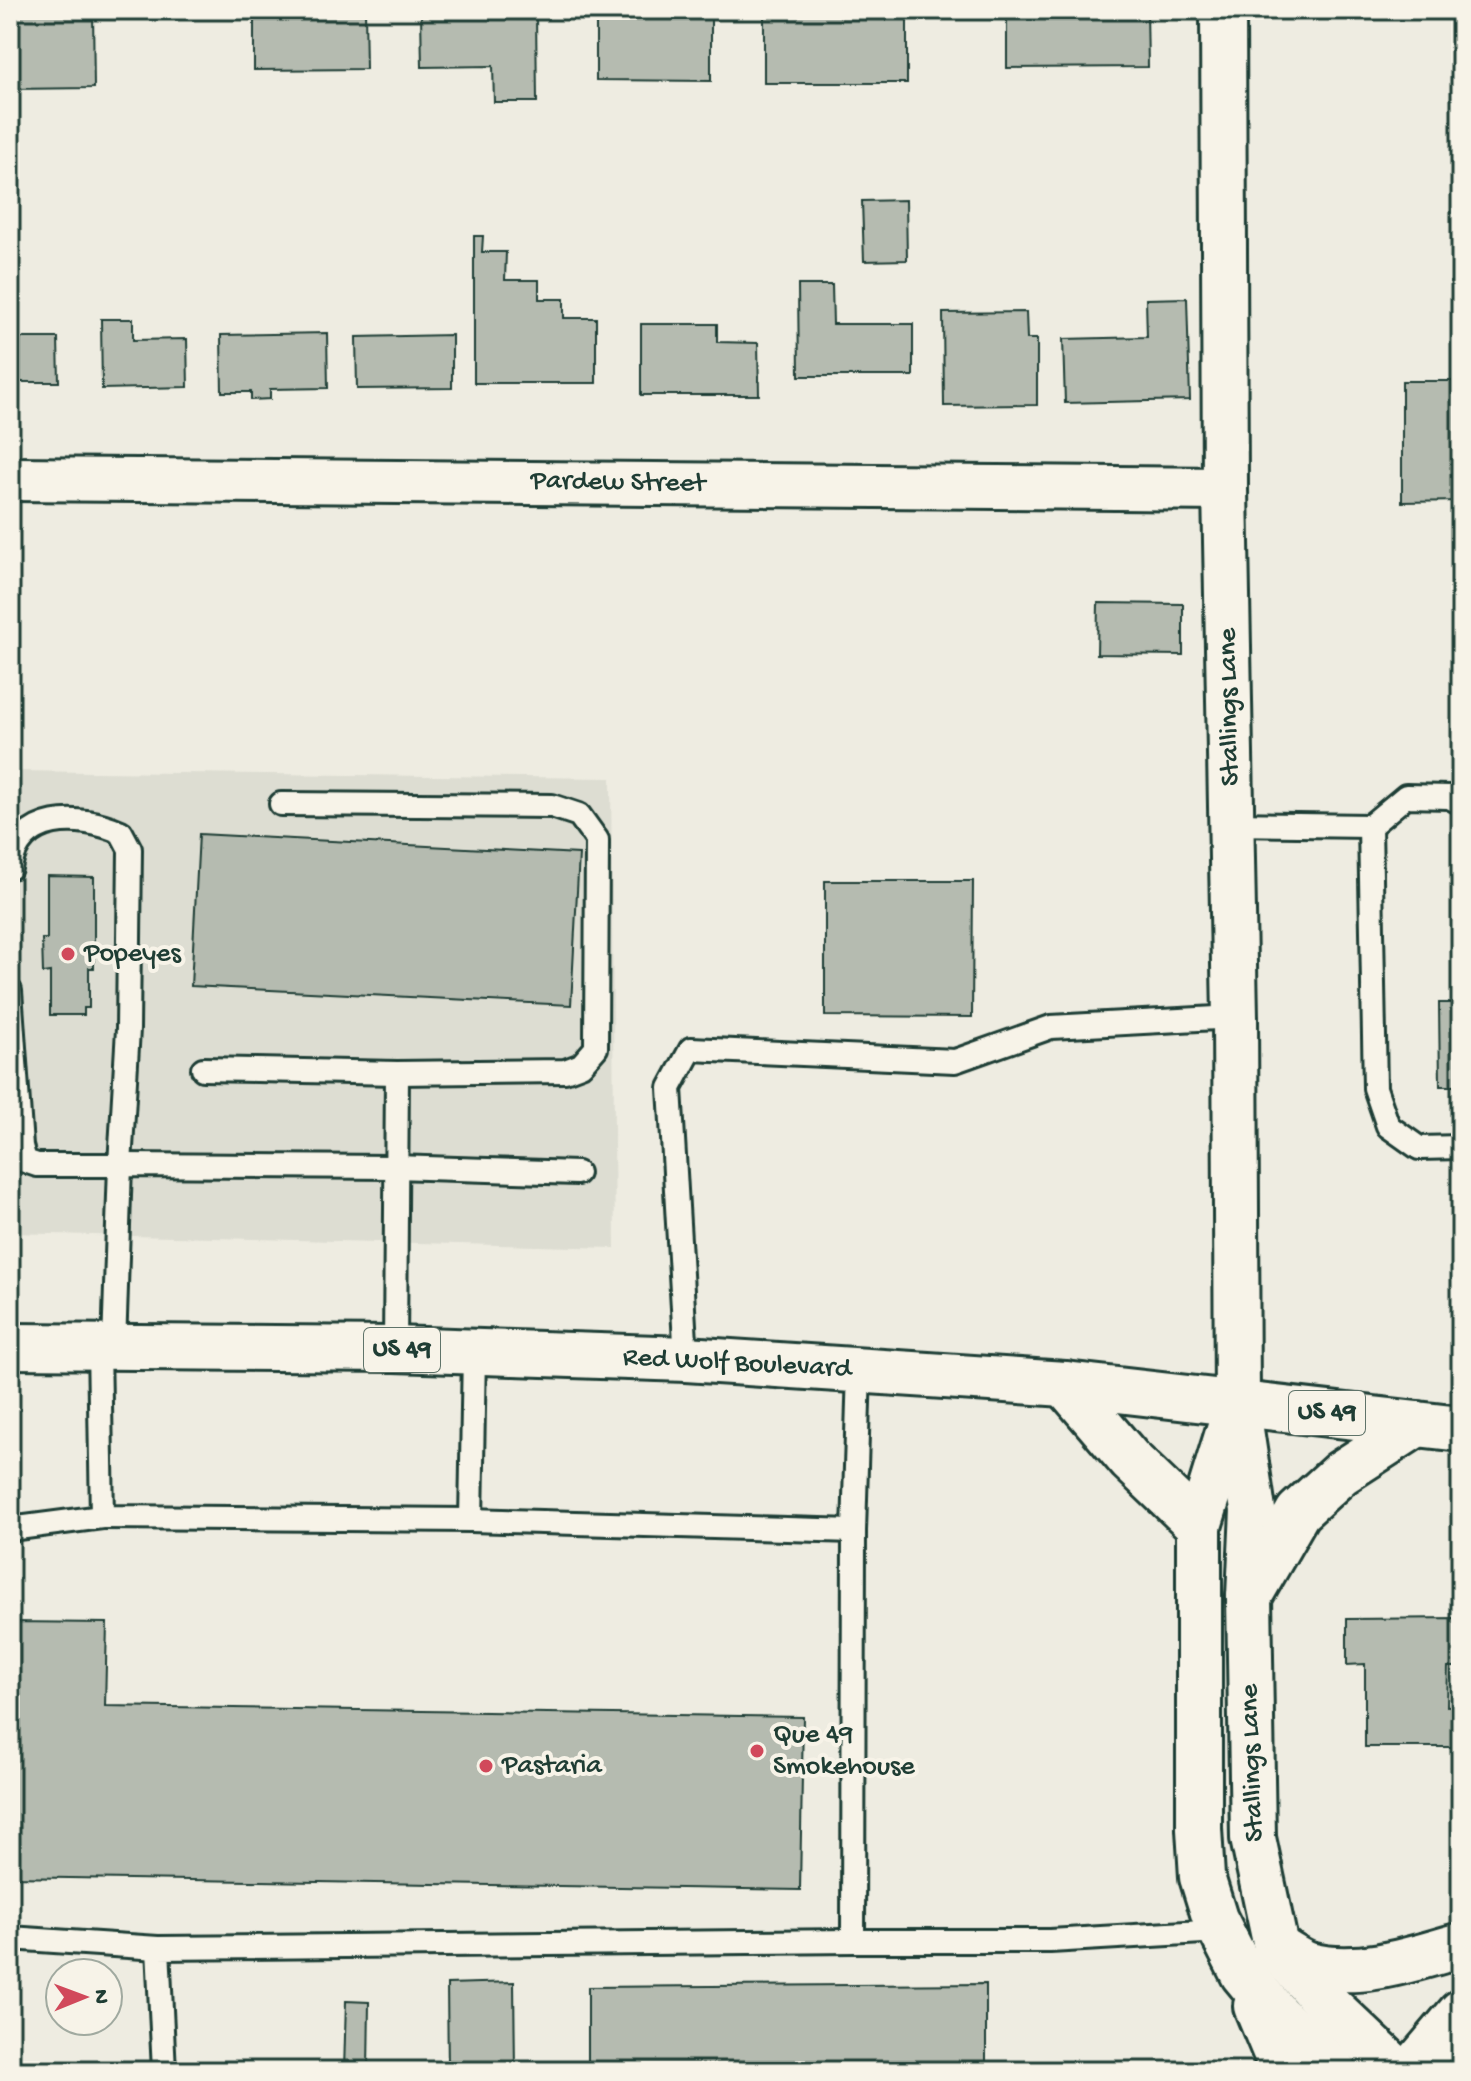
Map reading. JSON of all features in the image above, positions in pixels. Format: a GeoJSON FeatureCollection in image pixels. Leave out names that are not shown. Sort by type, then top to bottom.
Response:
{"type":"FeatureCollection","features":[{"type":"Feature","properties":{"kind":"main road","name":"Stallings Lane"},"geometry":{"type":"LineString","coordinates":[[1223,10],[1225,489],[1235,1017],[1237,1403],[1253,1510],[1249,1597],[1253,1838],[1276,1947],[1322,1999],[1398,2071]]}},
{"type":"Feature","properties":{"kind":"main road","name":"Red Wolf Boulevard"},"geometry":{"type":"LineString","coordinates":[[10,1346],[395,1349],[686,1359],[1065,1384],[1461,1429]]}},
{"type":"Feature","properties":{"kind":"main road"},"geometry":{"type":"LineString","coordinates":[[1065,1384],[1130,1460],[1199,1526]]}},
{"type":"Feature","properties":{"kind":"main road","name":"Stallings Lane"},"geometry":{"type":"LineString","coordinates":[[1237,1403],[1199,1526],[1199,1829],[1202,1877],[1220,1931],[1243,1974],[1277,2015],[1335,2071]]}},
{"type":"Feature","properties":{"kind":"main road"},"geometry":{"type":"LineString","coordinates":[[1249,1597],[1298,1512],[1341,1473],[1417,1424]]}},
{"type":"Feature","properties":{"kind":"main road"},"geometry":{"type":"LineString","coordinates":[[1276,1947],[1306,1964],[1347,1970],[1409,1960],[1461,1945]]}},
{"type":"Feature","properties":{"kind":"main road"},"geometry":{"type":"LineString","coordinates":[[1243,1974],[1283,2071]]}},
{"type":"Feature","properties":{"kind":"main road"},"geometry":{"type":"LineString","coordinates":[[1411,2071],[1461,2012]]}},
{"type":"Feature","properties":{"kind":"street","name":"Pardew Street"},"geometry":{"type":"LineString","coordinates":[[10,479],[310,479],[1225,489]]}},
{"type":"Feature","properties":{"kind":"lane"},"geometry":{"type":"LineString","coordinates":[[1232,824],[1370,826],[1406,796],[1449,797],[1461,803]]}},
{"type":"Feature","properties":{"kind":"lane"},"geometry":{"type":"LineString","coordinates":[[203,1069],[397,1073],[565,1071],[581,1065],[596,1048],[597,840],[579,815],[552,806],[281,804]]}},
{"type":"Feature","properties":{"kind":"lane"},"geometry":{"type":"LineString","coordinates":[[10,868],[12,853],[20,840],[40,825],[66,820],[90,822],[121,832],[130,849],[128,1029],[107,1347],[102,1517]]}},
{"type":"Feature","properties":{"kind":"lane"},"geometry":{"type":"LineString","coordinates":[[1370,826],[1375,1088],[1388,1126],[1419,1148],[1461,1147]]}},
{"type":"Feature","properties":{"kind":"lane"},"geometry":{"type":"LineString","coordinates":[[10,991],[21,1146],[25,1161],[37,1165]]}},
{"type":"Feature","properties":{"kind":"lane"},"geometry":{"type":"LineString","coordinates":[[686,1359],[670,1088],[691,1049],[955,1061],[1051,1027],[1235,1017]]}},
{"type":"Feature","properties":{"kind":"lane"},"geometry":{"type":"LineString","coordinates":[[395,1349],[397,1073]]}},
{"type":"Feature","properties":{"kind":"lane"},"geometry":{"type":"LineString","coordinates":[[10,1165],[395,1167],[577,1173]]}},
{"type":"Feature","properties":{"kind":"lane"},"geometry":{"type":"LineString","coordinates":[[471,1520],[474,1352]]}},
{"type":"Feature","properties":{"kind":"lane"},"geometry":{"type":"LineString","coordinates":[[853,1941],[854,1531],[859,1370]]}},
{"type":"Feature","properties":{"kind":"lane"},"geometry":{"type":"LineString","coordinates":[[10,1529],[102,1517],[471,1520],[854,1531]]}},
{"type":"Feature","properties":{"kind":"lane"},"geometry":{"type":"LineString","coordinates":[[10,1938],[158,1948],[1050,1941],[1220,1931]]}},
{"type":"Feature","properties":{"kind":"lane"},"geometry":{"type":"LineString","coordinates":[[158,1948],[164,2071]]}},
{"type":"Feature","properties":{"kind":"shaded area"},"geometry":{"type":"Polygon","coordinates":[[[10,771],[611,778],[615,1248],[10,1233],[10,771]]]}},
{"type":"Feature","properties":{"kind":"building"},"geometry":{"type":"Polygon","coordinates":[[[10,10],[93,10],[94,88],[10,89],[10,10]]]}},
{"type":"Feature","properties":{"kind":"building"},"geometry":{"type":"Polygon","coordinates":[[[254,10],[365,10],[366,69],[254,70],[254,10]]]}},
{"type":"Feature","properties":{"kind":"building"},"geometry":{"type":"Polygon","coordinates":[[[596,10],[711,10],[711,81],[596,80],[596,10]]]}},
{"type":"Feature","properties":{"kind":"building"},"geometry":{"type":"Polygon","coordinates":[[[764,10],[907,10],[907,83],[764,83],[764,10]]]}},
{"type":"Feature","properties":{"kind":"building"},"geometry":{"type":"Polygon","coordinates":[[[1007,10],[1147,10],[1148,67],[1007,68],[1007,10]]]}},
{"type":"Feature","properties":{"kind":"building"},"geometry":{"type":"Polygon","coordinates":[[[536,13],[537,102],[494,102],[493,66],[422,67],[421,14],[536,13]]]}},
{"type":"Feature","properties":{"kind":"building"},"geometry":{"type":"Polygon","coordinates":[[[906,200],[907,260],[864,261],[862,201],[906,200]]]}},
{"type":"Feature","properties":{"kind":"building"},"geometry":{"type":"Polygon","coordinates":[[[474,236],[483,236],[482,252],[506,252],[505,280],[539,280],[539,299],[564,299],[564,318],[596,318],[596,383],[474,383],[474,236]]]}},
{"type":"Feature","properties":{"kind":"building"},"geometry":{"type":"Polygon","coordinates":[[[798,285],[832,285],[833,324],[913,324],[913,376],[799,376],[798,285]]]}},
{"type":"Feature","properties":{"kind":"building"},"geometry":{"type":"Polygon","coordinates":[[[1187,298],[1190,400],[1065,403],[1063,339],[1147,337],[1146,299],[1187,298]]]}},
{"type":"Feature","properties":{"kind":"building"},"geometry":{"type":"Polygon","coordinates":[[[1026,312],[1027,339],[1037,339],[1037,405],[944,406],[943,313],[1026,312]]]}},
{"type":"Feature","properties":{"kind":"building"},"geometry":{"type":"Polygon","coordinates":[[[101,319],[133,319],[133,340],[187,339],[188,387],[102,389],[101,319]]]}},
{"type":"Feature","properties":{"kind":"building"},"geometry":{"type":"Polygon","coordinates":[[[641,324],[717,324],[717,342],[758,343],[759,395],[641,395],[641,324]]]}},
{"type":"Feature","properties":{"kind":"building"},"geometry":{"type":"Polygon","coordinates":[[[327,333],[328,388],[270,389],[270,399],[251,400],[251,392],[222,392],[221,335],[327,333]]]}},
{"type":"Feature","properties":{"kind":"building"},"geometry":{"type":"Polygon","coordinates":[[[452,335],[452,388],[357,389],[356,337],[452,335]]]}},
{"type":"Feature","properties":{"kind":"building"},"geometry":{"type":"Polygon","coordinates":[[[10,338],[58,338],[59,382],[10,382],[10,338]]]}},
{"type":"Feature","properties":{"kind":"building"},"geometry":{"type":"Polygon","coordinates":[[[1402,381],[1461,381],[1461,501],[1402,502],[1402,381]]]}},
{"type":"Feature","properties":{"kind":"building"},"geometry":{"type":"Polygon","coordinates":[[[1098,603],[1183,604],[1183,655],[1097,654],[1098,603]]]}},
{"type":"Feature","properties":{"kind":"building"},"geometry":{"type":"Polygon","coordinates":[[[199,834],[579,854],[571,1005],[191,986],[199,834]]]}},
{"type":"Feature","properties":{"kind":"building","name":"Popeyes"},"geometry":{"type":"Polygon","coordinates":[[[47,876],[94,877],[94,968],[89,968],[89,1008],[84,1008],[84,1015],[50,1015],[50,972],[43,973],[42,939],[47,939],[47,876]]]}},
{"type":"Feature","properties":{"kind":"building"},"geometry":{"type":"Polygon","coordinates":[[[825,881],[973,881],[972,1017],[825,1016],[825,881]]]}},
{"type":"Feature","properties":{"kind":"building"},"geometry":{"type":"Polygon","coordinates":[[[1439,1003],[1461,1003],[1461,1086],[1440,1086],[1439,1003]]]}},
{"type":"Feature","properties":{"kind":"building"},"geometry":{"type":"Polygon","coordinates":[[[1461,1618],[1461,1667],[1448,1667],[1447,1706],[1461,1705],[1461,1747],[1365,1747],[1365,1664],[1347,1665],[1347,1619],[1461,1618]]]}},
{"type":"Feature","properties":{"kind":"building"},"geometry":{"type":"Polygon","coordinates":[[[10,1622],[107,1623],[105,1706],[803,1717],[800,1890],[10,1877],[10,1622]]]}},
{"type":"Feature","properties":{"kind":"building"},"geometry":{"type":"Polygon","coordinates":[[[514,1982],[515,2071],[448,2071],[447,1984],[514,1982]]]}},
{"type":"Feature","properties":{"kind":"building"},"geometry":{"type":"Polygon","coordinates":[[[986,1984],[986,2071],[588,2071],[588,1987],[986,1984]]]}},
{"type":"Feature","properties":{"kind":"building"},"geometry":{"type":"Polygon","coordinates":[[[346,2001],[369,2002],[368,2071],[344,2071],[346,2001]]]}},
{"type":"Feature","properties":{"kind":"place","name":"Popeyes"},"geometry":{"type":"Point","coordinates":[68,954]}},
{"type":"Feature","properties":{"kind":"place","name":"Que 49 Smokehouse"},"geometry":{"type":"Point","coordinates":[757,1751]}},
{"type":"Feature","properties":{"kind":"place","name":"Pastaria"},"geometry":{"type":"Point","coordinates":[486,1766]}}]}
